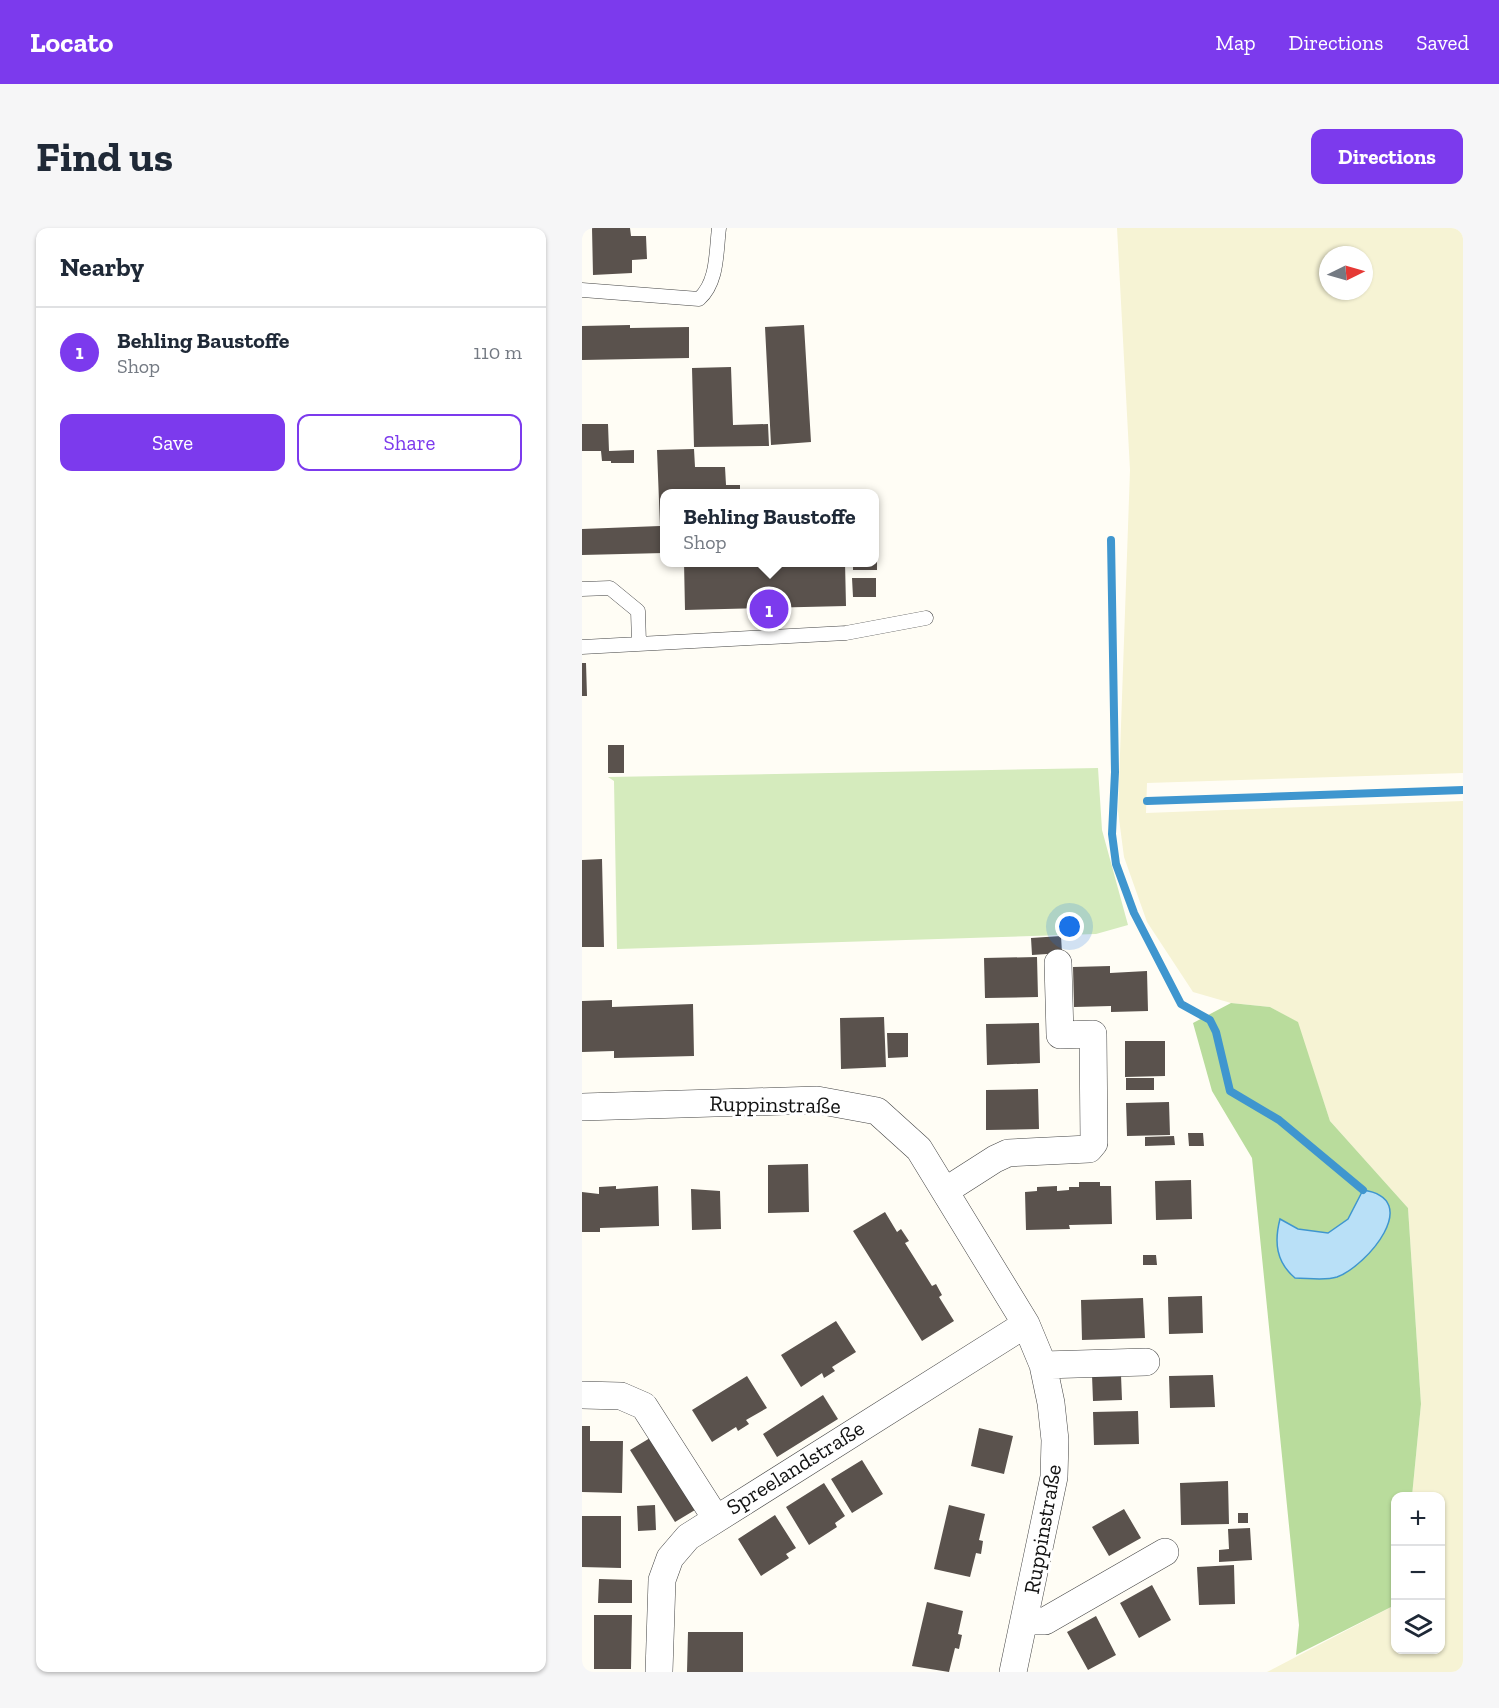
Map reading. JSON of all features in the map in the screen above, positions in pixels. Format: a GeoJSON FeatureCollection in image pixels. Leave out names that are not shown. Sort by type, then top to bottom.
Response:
{"type":"FeatureCollection","features":[{"type":"Feature","properties":{"kind":"street"},"geometry":{"type":"LineString","coordinates":[[945,1191],[1008,1153],[1089,1149],[1094,1143],[1093,1034],[1060,1035],[1058,963]]}},
{"type":"Feature","properties":{"kind":"street","name":"Ruppinstraße"},"geometry":{"type":"LineString","coordinates":[[582,1107],[817,1100],[877,1111],[919,1149],[1026,1324],[1043,1365],[1051,1403],[1055,1440],[1054,1477],[1013,1672]]}},
{"type":"Feature","properties":{"kind":"street","name":"Spreelandstraße"},"geometry":{"type":"LineString","coordinates":[[659,1672],[662,1580],[669,1558],[688,1537],[716,1517],[1026,1324]]}},
{"type":"Feature","properties":{"kind":"street"},"geometry":{"type":"LineString","coordinates":[[1043,1365],[1146,1362]]}},
{"type":"Feature","properties":{"kind":"street"},"geometry":{"type":"LineString","coordinates":[[582,1395],[621,1396],[644,1406],[716,1517]]}},
{"type":"Feature","properties":{"kind":"street","name":"Ruppinstraße"},"geometry":{"type":"LineString","coordinates":[[1025,1621],[1045,1621],[1165,1552]]}},
{"type":"Feature","properties":{"kind":"lane"},"geometry":{"type":"LineString","coordinates":[[582,290],[699,299],[709,290],[713,277],[719,228]]}},
{"type":"Feature","properties":{"kind":"lane"},"geometry":{"type":"LineString","coordinates":[[582,589],[610,588],[638,611],[639,643]]}},
{"type":"Feature","properties":{"kind":"lane"},"geometry":{"type":"LineString","coordinates":[[582,647],[846,633],[926,618]]}},
{"type":"Feature","properties":{"kind":"shaded area"},"geometry":{"type":"Polygon","coordinates":[[[1117,228],[1463,228],[1463,773],[1147,783],[1146,813],[1463,801],[1463,1672],[1267,1672],[1391,1607],[1391,1654],[1445,1654],[1445,1492],[1412,1492],[1421,1404],[1408,1208],[1330,1121],[1297,1022],[1270,1007],[1231,1003],[1193,992],[1147,922],[1124,857],[1118,811],[1130,470],[1117,228]]]}},
{"type":"Feature","properties":{"kind":"green space"},"geometry":{"type":"Polygon","coordinates":[[[1098,768],[1102,830],[1128,925],[1096,934],[617,949],[614,781],[608,777],[1098,768]]]}},
{"type":"Feature","properties":{"kind":"green space"},"geometry":{"type":"Polygon","coordinates":[[[1231,1003],[1270,1007],[1298,1022],[1330,1121],[1408,1208],[1421,1404],[1412,1492],[1391,1492],[1391,1607],[1296,1655],[1299,1625],[1252,1158],[1212,1091],[1193,1023],[1231,1003]],[[1280,1219],[1337,1277],[1357,1264],[1376,1246],[1348,1219],[1328,1233],[1298,1229],[1280,1219]]]}},
{"type":"Feature","properties":{"kind":"water"},"geometry":{"type":"Polygon","coordinates":[[[1363,1190],[1381,1196],[1389,1206],[1389,1219],[1384,1233],[1374,1247],[1362,1260],[1337,1277],[1295,1278],[1284,1265],[1278,1251],[1277,1236],[1280,1219],[1298,1229],[1328,1233],[1348,1219],[1363,1190]]]}},
{"type":"Feature","properties":{"kind":"building"},"geometry":{"type":"Polygon","coordinates":[[[592,228],[630,228],[631,236],[646,236],[647,259],[632,260],[632,273],[593,275],[592,228]]]}},
{"type":"Feature","properties":{"kind":"building"},"geometry":{"type":"Polygon","coordinates":[[[630,325],[630,328],[689,327],[689,358],[582,360],[582,326],[630,325]]]}},
{"type":"Feature","properties":{"kind":"building"},"geometry":{"type":"Polygon","coordinates":[[[804,325],[811,442],[771,445],[765,327],[804,325]]]}},
{"type":"Feature","properties":{"kind":"building"},"geometry":{"type":"Polygon","coordinates":[[[731,367],[733,425],[768,424],[769,446],[694,447],[692,368],[731,367]]]}},
{"type":"Feature","properties":{"kind":"building"},"geometry":{"type":"Polygon","coordinates":[[[582,424],[608,424],[609,451],[634,450],[634,463],[602,461],[601,451],[582,451],[582,424]]]}},
{"type":"Feature","properties":{"kind":"building"},"geometry":{"type":"Polygon","coordinates":[[[694,449],[695,467],[725,467],[726,485],[740,485],[740,489],[660,489],[660,526],[657,450],[694,449]]]}},
{"type":"Feature","properties":{"kind":"building"},"geometry":{"type":"Polygon","coordinates":[[[660,526],[660,553],[582,555],[582,529],[660,526]]]}},
{"type":"Feature","properties":{"kind":"building"},"geometry":{"type":"Polygon","coordinates":[[[684,567],[845,567],[846,606],[685,610],[684,567]]]}},
{"type":"Feature","properties":{"kind":"building"},"geometry":{"type":"Polygon","coordinates":[[[853,567],[877,567],[877,570],[853,570],[853,567]]]}},
{"type":"Feature","properties":{"kind":"building"},"geometry":{"type":"Polygon","coordinates":[[[852,578],[876,578],[876,597],[853,597],[852,578]]]}},
{"type":"Feature","properties":{"kind":"building"},"geometry":{"type":"Polygon","coordinates":[[[582,663],[586,663],[587,696],[582,696],[582,663]]]}},
{"type":"Feature","properties":{"kind":"building"},"geometry":{"type":"Polygon","coordinates":[[[608,745],[624,745],[624,773],[608,773],[608,745]]]}},
{"type":"Feature","properties":{"kind":"building"},"geometry":{"type":"Polygon","coordinates":[[[602,859],[604,947],[582,947],[582,860],[602,859]]]}},
{"type":"Feature","properties":{"kind":"building"},"geometry":{"type":"Polygon","coordinates":[[[1061,936],[1062,953],[1032,955],[1031,938],[1061,936]]]}},
{"type":"Feature","properties":{"kind":"building"},"geometry":{"type":"Polygon","coordinates":[[[1037,957],[1038,997],[985,998],[984,958],[1037,957]]]}},
{"type":"Feature","properties":{"kind":"building"},"geometry":{"type":"Polygon","coordinates":[[[1110,966],[1110,973],[1147,971],[1148,1011],[1111,1012],[1111,1006],[1074,1007],[1073,967],[1110,966]]]}},
{"type":"Feature","properties":{"kind":"building"},"geometry":{"type":"Polygon","coordinates":[[[612,1000],[612,1007],[693,1004],[694,1056],[614,1058],[614,1051],[582,1052],[582,1001],[612,1000]]]}},
{"type":"Feature","properties":{"kind":"building"},"geometry":{"type":"Polygon","coordinates":[[[884,1017],[886,1067],[841,1069],[840,1018],[884,1017]]]}},
{"type":"Feature","properties":{"kind":"building"},"geometry":{"type":"Polygon","coordinates":[[[1039,1023],[1040,1063],[987,1065],[986,1024],[1039,1023]]]}},
{"type":"Feature","properties":{"kind":"building"},"geometry":{"type":"Polygon","coordinates":[[[887,1033],[908,1033],[908,1057],[888,1058],[887,1033]]]}},
{"type":"Feature","properties":{"kind":"building"},"geometry":{"type":"Polygon","coordinates":[[[1125,1041],[1165,1041],[1165,1076],[1125,1077],[1125,1041]]]}},
{"type":"Feature","properties":{"kind":"building"},"geometry":{"type":"Polygon","coordinates":[[[1126,1078],[1154,1078],[1154,1090],[1126,1090],[1126,1078]]]}},
{"type":"Feature","properties":{"kind":"building"},"geometry":{"type":"Polygon","coordinates":[[[1038,1089],[1039,1129],[986,1130],[986,1090],[1038,1089]]]}},
{"type":"Feature","properties":{"kind":"building"},"geometry":{"type":"Polygon","coordinates":[[[1169,1102],[1170,1135],[1127,1136],[1126,1103],[1169,1102]]]}},
{"type":"Feature","properties":{"kind":"building"},"geometry":{"type":"Polygon","coordinates":[[[1188,1133],[1203,1133],[1204,1146],[1189,1146],[1188,1133]]]}},
{"type":"Feature","properties":{"kind":"building"},"geometry":{"type":"Polygon","coordinates":[[[1174,1136],[1175,1145],[1145,1146],[1145,1137],[1174,1136]]]}},
{"type":"Feature","properties":{"kind":"building"},"geometry":{"type":"Polygon","coordinates":[[[808,1164],[809,1212],[768,1213],[768,1165],[808,1164]]]}},
{"type":"Feature","properties":{"kind":"building"},"geometry":{"type":"Polygon","coordinates":[[[1191,1180],[1192,1219],[1156,1220],[1155,1181],[1191,1180]]]}},
{"type":"Feature","properties":{"kind":"building"},"geometry":{"type":"Polygon","coordinates":[[[1079,1182],[1100,1182],[1100,1186],[1111,1186],[1112,1224],[1069,1225],[1070,1229],[1026,1230],[1025,1192],[1037,1191],[1037,1187],[1057,1186],[1057,1191],[1069,1190],[1069,1187],[1079,1187],[1079,1182]]]}},
{"type":"Feature","properties":{"kind":"building"},"geometry":{"type":"Polygon","coordinates":[[[616,1186],[616,1189],[658,1186],[659,1226],[600,1228],[600,1232],[582,1232],[582,1192],[599,1194],[599,1187],[616,1186]]]}},
{"type":"Feature","properties":{"kind":"building"},"geometry":{"type":"Polygon","coordinates":[[[691,1189],[720,1191],[721,1229],[692,1230],[691,1189]]]}},
{"type":"Feature","properties":{"kind":"building"},"geometry":{"type":"Polygon","coordinates":[[[885,1212],[897,1232],[901,1229],[909,1241],[905,1243],[932,1286],[936,1284],[942,1295],[939,1297],[954,1321],[922,1341],[853,1231],[885,1212]]]}},
{"type":"Feature","properties":{"kind":"building"},"geometry":{"type":"Polygon","coordinates":[[[1143,1255],[1156,1255],[1157,1265],[1143,1265],[1143,1255]]]}},
{"type":"Feature","properties":{"kind":"building"},"geometry":{"type":"Polygon","coordinates":[[[1202,1296],[1203,1333],[1169,1334],[1168,1297],[1202,1296]]]}},
{"type":"Feature","properties":{"kind":"building"},"geometry":{"type":"Polygon","coordinates":[[[1143,1298],[1145,1338],[1082,1340],[1081,1300],[1143,1298]]]}},
{"type":"Feature","properties":{"kind":"building"},"geometry":{"type":"Polygon","coordinates":[[[836,1321],[856,1352],[832,1367],[835,1371],[824,1378],[822,1373],[801,1387],[781,1355],[836,1321]]]}},
{"type":"Feature","properties":{"kind":"building"},"geometry":{"type":"Polygon","coordinates":[[[1092,1375],[1121,1375],[1122,1400],[1093,1401],[1092,1375]]]}},
{"type":"Feature","properties":{"kind":"building"},"geometry":{"type":"Polygon","coordinates":[[[1213,1375],[1215,1407],[1170,1408],[1169,1376],[1213,1375]]]}},
{"type":"Feature","properties":{"kind":"building"},"geometry":{"type":"Polygon","coordinates":[[[747,1376],[767,1408],[746,1420],[749,1424],[738,1431],[736,1427],[712,1442],[692,1410],[747,1376]]]}},
{"type":"Feature","properties":{"kind":"building"},"geometry":{"type":"Polygon","coordinates":[[[823,1395],[838,1419],[777,1457],[763,1434],[823,1395]]]}},
{"type":"Feature","properties":{"kind":"building"},"geometry":{"type":"Polygon","coordinates":[[[1138,1411],[1139,1444],[1094,1445],[1093,1412],[1138,1411]]]}},
{"type":"Feature","properties":{"kind":"building"},"geometry":{"type":"Polygon","coordinates":[[[582,1426],[590,1426],[590,1441],[623,1441],[622,1493],[582,1492],[582,1426]]]}},
{"type":"Feature","properties":{"kind":"building"},"geometry":{"type":"Polygon","coordinates":[[[979,1428],[1013,1436],[1004,1474],[971,1466],[979,1428]]]}},
{"type":"Feature","properties":{"kind":"building"},"geometry":{"type":"Polygon","coordinates":[[[650,1438],[695,1510],[675,1522],[630,1450],[650,1438]]]}},
{"type":"Feature","properties":{"kind":"building"},"geometry":{"type":"Polygon","coordinates":[[[862,1460],[883,1494],[852,1513],[831,1479],[862,1460]]]}},
{"type":"Feature","properties":{"kind":"building"},"geometry":{"type":"Polygon","coordinates":[[[1228,1481],[1229,1524],[1181,1525],[1180,1483],[1228,1481]]]}},
{"type":"Feature","properties":{"kind":"building"},"geometry":{"type":"Polygon","coordinates":[[[824,1483],[845,1516],[835,1523],[837,1527],[809,1545],[786,1507],[824,1483]]]}},
{"type":"Feature","properties":{"kind":"building"},"geometry":{"type":"Polygon","coordinates":[[[655,1505],[656,1530],[638,1531],[637,1506],[655,1505]]]}},
{"type":"Feature","properties":{"kind":"building"},"geometry":{"type":"Polygon","coordinates":[[[949,1505],[985,1514],[979,1540],[983,1541],[981,1554],[976,1553],[970,1577],[934,1569],[949,1505]]]}},
{"type":"Feature","properties":{"kind":"building"},"geometry":{"type":"Polygon","coordinates":[[[1124,1509],[1141,1538],[1109,1556],[1092,1527],[1124,1509]]]}},
{"type":"Feature","properties":{"kind":"building"},"geometry":{"type":"Polygon","coordinates":[[[1238,1513],[1248,1513],[1248,1523],[1238,1523],[1238,1513]]]}},
{"type":"Feature","properties":{"kind":"building"},"geometry":{"type":"Polygon","coordinates":[[[775,1515],[796,1548],[786,1554],[789,1558],[761,1576],[738,1539],[775,1515]]]}},
{"type":"Feature","properties":{"kind":"building"},"geometry":{"type":"Polygon","coordinates":[[[582,1516],[621,1516],[621,1568],[582,1567],[582,1516]]]}},
{"type":"Feature","properties":{"kind":"building"},"geometry":{"type":"Polygon","coordinates":[[[1250,1528],[1252,1560],[1219,1562],[1219,1550],[1229,1549],[1228,1529],[1250,1528]]]}},
{"type":"Feature","properties":{"kind":"building"},"geometry":{"type":"Polygon","coordinates":[[[1234,1565],[1235,1604],[1199,1605],[1197,1567],[1234,1565]]]}},
{"type":"Feature","properties":{"kind":"building"},"geometry":{"type":"Polygon","coordinates":[[[599,1579],[632,1580],[632,1603],[598,1603],[599,1579]]]}},
{"type":"Feature","properties":{"kind":"building"},"geometry":{"type":"Polygon","coordinates":[[[1152,1585],[1171,1620],[1139,1638],[1120,1603],[1152,1585]]]}},
{"type":"Feature","properties":{"kind":"building"},"geometry":{"type":"Polygon","coordinates":[[[927,1602],[963,1611],[958,1634],[962,1635],[959,1649],[955,1648],[949,1672],[912,1666],[927,1602]]]}},
{"type":"Feature","properties":{"kind":"building"},"geometry":{"type":"Polygon","coordinates":[[[594,1615],[632,1615],[631,1669],[594,1669],[594,1615]]]}},
{"type":"Feature","properties":{"kind":"building"},"geometry":{"type":"Polygon","coordinates":[[[1096,1616],[1116,1655],[1088,1670],[1067,1632],[1096,1616]]]}},
{"type":"Feature","properties":{"kind":"building"},"geometry":{"type":"Polygon","coordinates":[[[688,1632],[743,1632],[743,1672],[687,1672],[688,1632]]]}},
{"type":"Feature","properties":{"kind":"waterway"},"geometry":{"type":"LineString","coordinates":[[1111,540],[1115,772],[1112,834],[1116,864],[1134,913],[1181,1004],[1210,1020],[1216,1032],[1230,1091],[1279,1120],[1363,1190]]}},
{"type":"Feature","properties":{"kind":"waterway"},"geometry":{"type":"LineString","coordinates":[[1147,801],[1463,790]]}},
{"type":"Feature","properties":{"kind":"place","name":"Behling Baustoffe"},"geometry":{"type":"Point","coordinates":[769,609]}}]}
